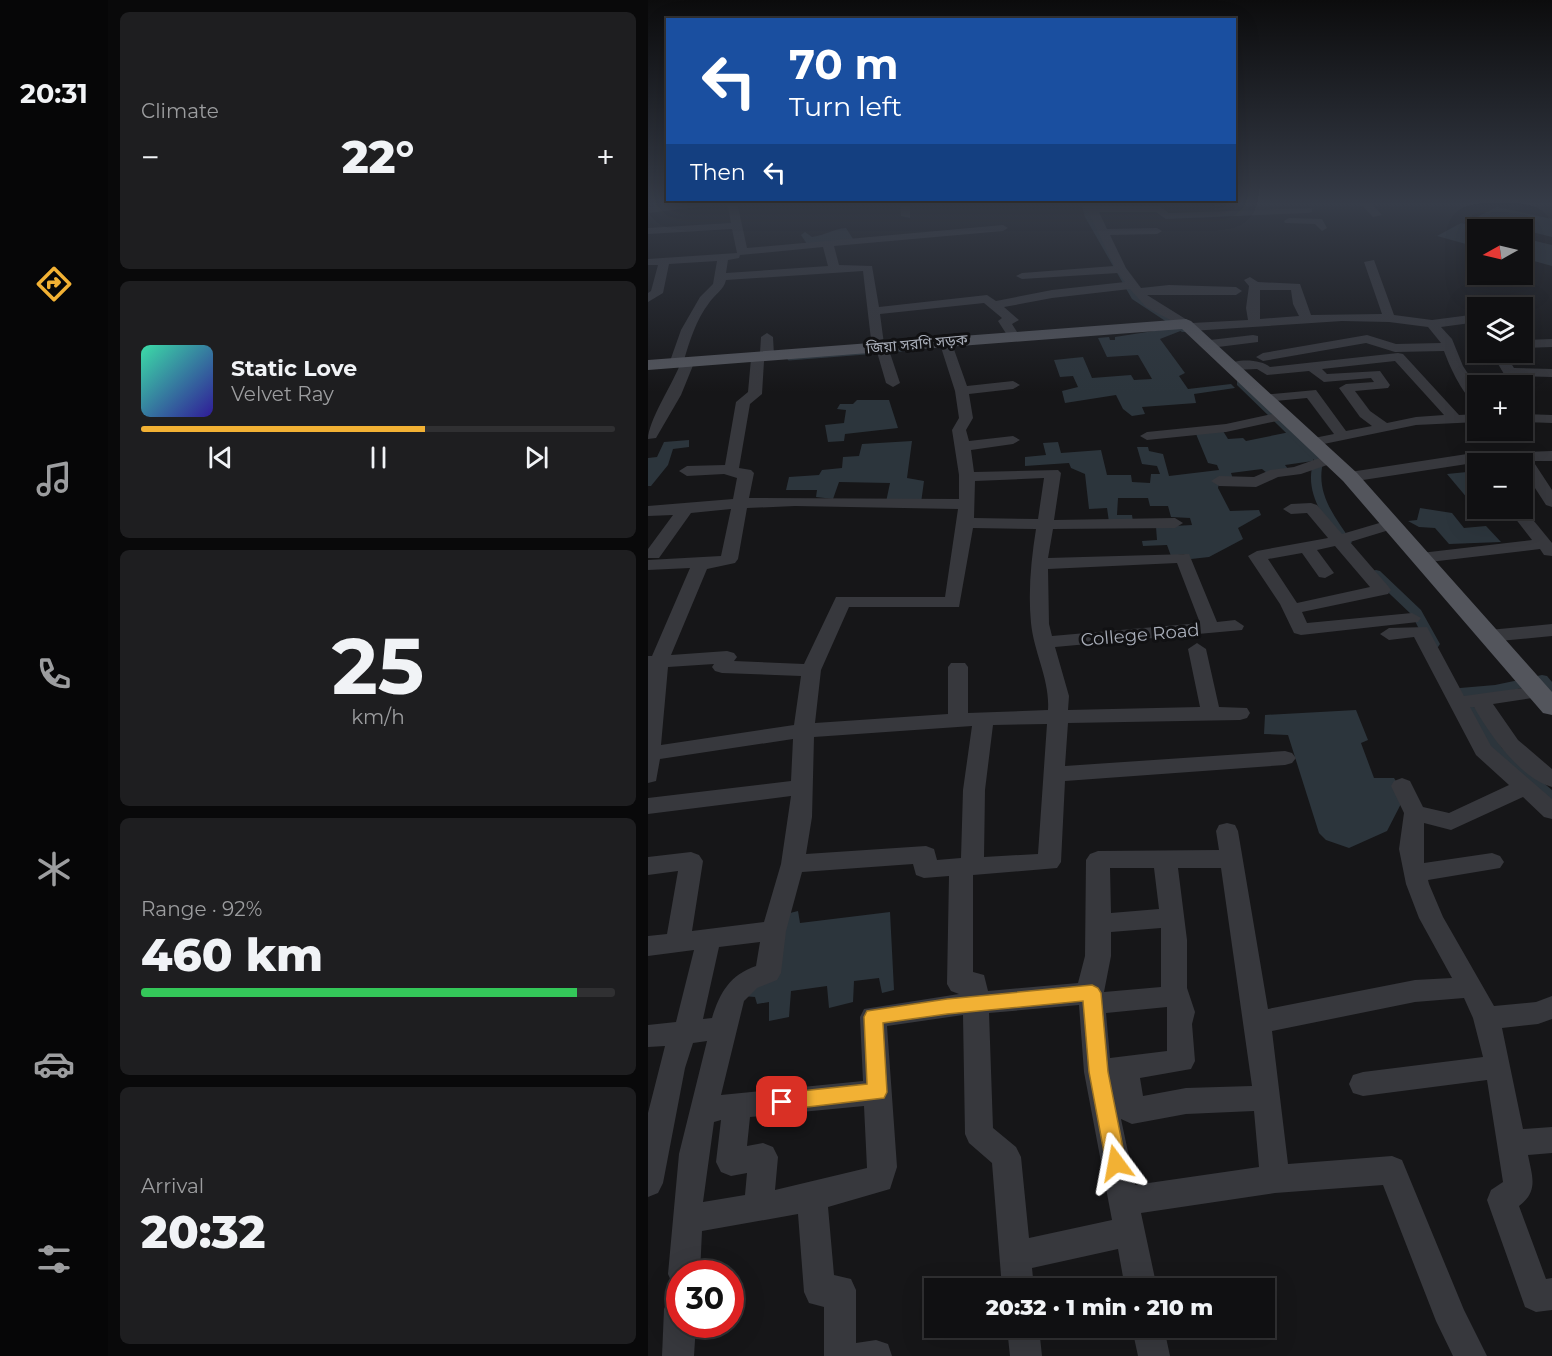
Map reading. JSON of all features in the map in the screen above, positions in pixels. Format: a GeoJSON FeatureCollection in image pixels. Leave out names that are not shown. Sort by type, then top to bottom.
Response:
{"type":"FeatureCollection","features":[{"type":"Feature","properties":{"kind":"main road","name":"জিয়া সরণি সড়ক"},"geometry":{"type":"LineString","coordinates":[[648,365],[1013,335],[1186,325]]}},
{"type":"Feature","properties":{"kind":"main road"},"geometry":{"type":"LineString","coordinates":[[1186,325],[1233,366],[1276,396],[1284,416],[1314,442],[1323,461],[1350,477],[1517,669],[1545,696]]}},
{"type":"Feature","properties":{"kind":"street"},"geometry":{"type":"LineString","coordinates":[[648,298],[657,293],[663,265]]}},
{"type":"Feature","properties":{"kind":"street"},"geometry":{"type":"LineString","coordinates":[[651,435],[674,395],[687,330],[704,300],[719,285],[722,265]]}},
{"type":"Feature","properties":{"kind":"street"},"geometry":{"type":"LineString","coordinates":[[1122,265],[1121,269],[1134,288],[1150,304],[1186,325],[1306,318],[1389,318],[1432,324],[1467,319]]}},
{"type":"Feature","properties":{"kind":"street"},"geometry":{"type":"LineString","coordinates":[[1371,265],[1389,318]]}},
{"type":"Feature","properties":{"kind":"street"},"geometry":{"type":"LineString","coordinates":[[720,277],[868,268],[872,310],[880,347],[892,383]]}},
{"type":"Feature","properties":{"kind":"street"},"geometry":{"type":"LineString","coordinates":[[1022,276],[1121,269]]}},
{"type":"Feature","properties":{"kind":"street"},"geometry":{"type":"LineString","coordinates":[[1254,321],[1253,283],[1296,286],[1299,304],[1306,318]]}},
{"type":"Feature","properties":{"kind":"street"},"geometry":{"type":"LineString","coordinates":[[872,310],[990,302],[1118,288],[1236,291]]}},
{"type":"Feature","properties":{"kind":"street"},"geometry":{"type":"LineString","coordinates":[[976,290],[1013,320],[1004,321],[1013,335]]}},
{"type":"Feature","properties":{"kind":"street"},"geometry":{"type":"LineString","coordinates":[[1190,291],[1202,302]]}},
{"type":"Feature","properties":{"kind":"street"},"geometry":{"type":"LineString","coordinates":[[1432,324],[1442,331],[1456,366],[1467,384]]}},
{"type":"Feature","properties":{"kind":"street"},"geometry":{"type":"LineString","coordinates":[[648,776],[653,662],[700,566],[729,559],[746,472],[731,473],[743,402],[755,394],[762,356],[767,355],[767,337]]}},
{"type":"Feature","properties":{"kind":"street"},"geometry":{"type":"LineString","coordinates":[[1210,344],[1253,339]]}},
{"type":"Feature","properties":{"kind":"street"},"geometry":{"type":"LineString","coordinates":[[1263,357],[1367,339],[1395,348],[1449,347]]}},
{"type":"Feature","properties":{"kind":"street"},"geometry":{"type":"LineString","coordinates":[[685,1260],[687,1195],[703,1109],[723,1028],[736,990],[747,978],[768,972],[774,931],[793,864],[802,787],[804,730],[811,670],[842,601],[953,603],[967,523],[968,477],[959,430],[966,418],[962,391],[945,341]]}},
{"type":"Feature","properties":{"kind":"street"},"geometry":{"type":"LineString","coordinates":[[1533,344],[1552,343]]}},
{"type":"Feature","properties":{"kind":"street"},"geometry":{"type":"LineString","coordinates":[[1267,371],[1398,357],[1454,418]]}},
{"type":"Feature","properties":{"kind":"street"},"geometry":{"type":"LineString","coordinates":[[1504,363],[1512,375]]}},
{"type":"Feature","properties":{"kind":"street"},"geometry":{"type":"LineString","coordinates":[[1233,366],[1260,365],[1267,371],[1276,396],[1311,393],[1342,435]]}},
{"type":"Feature","properties":{"kind":"street"},"geometry":{"type":"LineString","coordinates":[[1311,367],[1324,378],[1375,375],[1383,385],[1346,388],[1365,414],[1384,427]]}},
{"type":"Feature","properties":{"kind":"street"},"geometry":{"type":"LineString","coordinates":[[1510,372],[1552,373]]}},
{"type":"Feature","properties":{"kind":"street"},"geometry":{"type":"LineString","coordinates":[[962,391],[1013,385]]}},
{"type":"Feature","properties":{"kind":"street"},"geometry":{"type":"LineString","coordinates":[[1148,436],[1226,428],[1284,416]]}},
{"type":"Feature","properties":{"kind":"street"},"geometry":{"type":"LineString","coordinates":[[1533,417],[1552,419]]}},
{"type":"Feature","properties":{"kind":"street"},"geometry":{"type":"LineString","coordinates":[[1314,442],[1384,427],[1467,418]]}},
{"type":"Feature","properties":{"kind":"street"},"geometry":{"type":"LineString","coordinates":[[963,446],[1013,440]]}},
{"type":"Feature","properties":{"kind":"street"},"geometry":{"type":"LineString","coordinates":[[1533,457],[1552,456]]}},
{"type":"Feature","properties":{"kind":"street"},"geometry":{"type":"LineString","coordinates":[[1350,477],[1467,459]]}},
{"type":"Feature","properties":{"kind":"street"},"geometry":{"type":"LineString","coordinates":[[1219,481],[1256,482],[1275,473],[1296,471],[1323,461]]}},
{"type":"Feature","properties":{"kind":"street"},"geometry":{"type":"LineString","coordinates":[[687,471],[732,470]]}},
{"type":"Feature","properties":{"kind":"street"},"geometry":{"type":"LineString","coordinates":[[1533,473],[1552,502]]}},
{"type":"Feature","properties":{"kind":"street"},"geometry":{"type":"LineString","coordinates":[[793,864],[926,855],[924,869],[1049,862],[1059,696],[1040,624],[1039,564],[1053,474],[968,477]]}},
{"type":"Feature","properties":{"kind":"street"},"geometry":{"type":"LineString","coordinates":[[648,511],[808,500],[853,504],[968,504]]}},
{"type":"Feature","properties":{"kind":"street"},"geometry":{"type":"LineString","coordinates":[[1291,509],[1311,508],[1342,539],[1382,590],[1292,609]]}},
{"type":"Feature","properties":{"kind":"street"},"geometry":{"type":"LineString","coordinates":[[649,558],[685,510]]}},
{"type":"Feature","properties":{"kind":"street"},"geometry":{"type":"LineString","coordinates":[[1525,519],[1546,542]]}},
{"type":"Feature","properties":{"kind":"street"},"geometry":{"type":"LineString","coordinates":[[967,523],[1175,523]]}},
{"type":"Feature","properties":{"kind":"street"},"geometry":{"type":"LineString","coordinates":[[1393,524],[1342,539],[1257,555],[1292,609],[1301,629],[1412,618]]}},
{"type":"Feature","properties":{"kind":"street"},"geometry":{"type":"LineString","coordinates":[[1420,558],[1546,542]]}},
{"type":"Feature","properties":{"kind":"street"},"geometry":{"type":"LineString","coordinates":[[1306,547],[1325,573]]}},
{"type":"Feature","properties":{"kind":"street"},"geometry":{"type":"LineString","coordinates":[[649,558],[714,562]]}},
{"type":"Feature","properties":{"kind":"street"},"geometry":{"type":"LineString","coordinates":[[1039,564],[1183,558],[1211,629]]}},
{"type":"Feature","properties":{"kind":"street","name":"College Road"},"geometry":{"type":"LineString","coordinates":[[1045,642],[1235,626]]}},
{"type":"Feature","properties":{"kind":"street"},"geometry":{"type":"LineString","coordinates":[[1489,636],[1552,630]]}},
{"type":"Feature","properties":{"kind":"street"},"geometry":{"type":"LineString","coordinates":[[1332,638],[1420,631],[1438,669],[1483,750],[1552,811]]}},
{"type":"Feature","properties":{"kind":"street"},"geometry":{"type":"LineString","coordinates":[[1197,649],[1210,714]]}},
{"type":"Feature","properties":{"kind":"street"},"geometry":{"type":"LineString","coordinates":[[653,662],[728,657],[722,667],[811,670]]}},
{"type":"Feature","properties":{"kind":"street"},"geometry":{"type":"LineString","coordinates":[[958,667],[958,720]]}},
{"type":"Feature","properties":{"kind":"street"},"geometry":{"type":"LineString","coordinates":[[1458,702],[1545,696]]}},
{"type":"Feature","properties":{"kind":"street"},"geometry":{"type":"LineString","coordinates":[[1480,700],[1508,743],[1528,764],[1552,780]]}},
{"type":"Feature","properties":{"kind":"street"},"geometry":{"type":"LineString","coordinates":[[649,754],[739,738],[879,723],[1057,715],[1124,718],[1240,713]]}},
{"type":"Feature","properties":{"kind":"street"},"geometry":{"type":"LineString","coordinates":[[982,720],[958,949],[960,984],[975,982],[978,1134],[1006,1157],[1017,1278]]}},
{"type":"Feature","properties":{"kind":"street"},"geometry":{"type":"LineString","coordinates":[[1053,774],[1126,771],[1210,761],[1285,758]]}},
{"type":"Feature","properties":{"kind":"street"},"geometry":{"type":"LineString","coordinates":[[1402,786],[1415,813],[1409,832],[1410,861],[1414,873],[1449,950],[1472,987],[1486,1018],[1519,1188],[1502,1200],[1536,1296],[1552,1294]]}},
{"type":"Feature","properties":{"kind":"street"},"geometry":{"type":"LineString","coordinates":[[648,806],[802,787]]}},
{"type":"Feature","properties":{"kind":"street"},"geometry":{"type":"LineString","coordinates":[[1415,813],[1451,822],[1525,787]]}},
{"type":"Feature","properties":{"kind":"street"},"geometry":{"type":"LineString","coordinates":[[1227,831],[1267,1098],[1275,1179]]}},
{"type":"Feature","properties":{"kind":"street"},"geometry":{"type":"LineString","coordinates":[[1139,1278],[1125,1201],[1111,1071],[1092,999],[1091,984],[1098,956],[1098,860],[1230,859]]}},
{"type":"Feature","properties":{"kind":"street"},"geometry":{"type":"LineString","coordinates":[[1111,1071],[1181,1061],[1179,1024],[1182,1012],[1175,996],[1172,918],[1165,860]]}},
{"type":"Feature","properties":{"kind":"street"},"geometry":{"type":"LineString","coordinates":[[648,866],[691,861],[678,942]]}},
{"type":"Feature","properties":{"kind":"street"},"geometry":{"type":"LineString","coordinates":[[1414,873],[1492,862]]}},
{"type":"Feature","properties":{"kind":"street"},"geometry":{"type":"LineString","coordinates":[[1099,923],[1172,918]]}},
{"type":"Feature","properties":{"kind":"street"},"geometry":{"type":"LineString","coordinates":[[648,946],[774,931]]}},
{"type":"Feature","properties":{"kind":"street"},"geometry":{"type":"LineString","coordinates":[[648,1183],[672,1068],[685,1032],[709,938]]}},
{"type":"Feature","properties":{"kind":"street"},"geometry":{"type":"LineString","coordinates":[[1256,1023],[1415,991],[1472,987]]}},
{"type":"Feature","properties":{"kind":"street"},"geometry":{"type":"LineString","coordinates":[[687,1219],[759,1208],[880,1179],[882,1167],[873,1017],[974,1004],[1175,996]]}},
{"type":"Feature","properties":{"kind":"street"},"geometry":{"type":"LineString","coordinates":[[1486,1018],[1538,1013],[1552,1007]]}},
{"type":"Feature","properties":{"kind":"street"},"geometry":{"type":"LineString","coordinates":[[648,1036],[723,1028]]}},
{"type":"Feature","properties":{"kind":"street"},"geometry":{"type":"LineString","coordinates":[[1363,1084],[1496,1067]]}},
{"type":"Feature","properties":{"kind":"street"},"geometry":{"type":"LineString","coordinates":[[1111,1071],[1132,1111],[1186,1101],[1267,1098]]}},
{"type":"Feature","properties":{"kind":"street"},"geometry":{"type":"LineString","coordinates":[[703,1109],[877,1092]]}},
{"type":"Feature","properties":{"kind":"street"},"geometry":{"type":"LineString","coordinates":[[737,1106],[731,1162],[763,1157],[759,1208]]}},
{"type":"Feature","properties":{"kind":"street"},"geometry":{"type":"LineString","coordinates":[[1511,1143],[1552,1140]]}},
{"type":"Feature","properties":{"kind":"street"},"geometry":{"type":"LineString","coordinates":[[1125,1201],[1275,1179],[1392,1170],[1452,1321],[1471,1356]]}},
{"type":"Feature","properties":{"kind":"street"},"geometry":{"type":"LineString","coordinates":[[812,1197],[820,1292],[840,1290],[840,1356]]}},
{"type":"Feature","properties":{"kind":"street"},"geometry":{"type":"LineString","coordinates":[[1015,1256],[1130,1231]]}},
{"type":"Feature","properties":{"kind":"street"},"geometry":{"type":"LineString","coordinates":[[678,1356],[679,1338]]}},
{"type":"Feature","properties":{"kind":"street"},"geometry":{"type":"LineString","coordinates":[[1024,1338],[1026,1356]]}},
{"type":"Feature","properties":{"kind":"street"},"geometry":{"type":"LineString","coordinates":[[1150,1338],[1154,1356]]}},
{"type":"Feature","properties":{"kind":"street"},"geometry":{"type":"LineString","coordinates":[[865,1356],[876,1356]]}},
{"type":"Feature","properties":{"kind":"shaded area"},"geometry":{"type":"Polygon","coordinates":[[[1179,327],[1183,330],[1160,339],[1185,373],[1179,376],[1188,389],[1231,384],[1235,388],[1194,394],[1196,403],[1142,407],[1145,414],[1132,416],[1123,409],[1116,395],[1065,403],[1062,391],[1078,387],[1073,376],[1060,377],[1054,360],[1083,357],[1092,378],[1131,375],[1134,380],[1152,379],[1138,355],[1107,357],[1098,338],[1109,337],[1110,340],[1115,340],[1115,337],[1179,327]]]}},
{"type":"Feature","properties":{"kind":"shaded area"},"geometry":{"type":"Polygon","coordinates":[[[857,400],[889,400],[898,428],[845,434],[844,441],[828,442],[825,425],[844,423],[846,410],[837,409],[840,404],[853,404],[857,400]]]}},
{"type":"Feature","properties":{"kind":"shaded area"},"geometry":{"type":"Polygon","coordinates":[[[1223,431],[1228,439],[1243,438],[1246,441],[1290,432],[1314,454],[1313,461],[1285,465],[1288,469],[1267,473],[1262,469],[1231,473],[1233,479],[1219,483],[1218,488],[1230,511],[1259,510],[1261,515],[1238,528],[1243,539],[1209,557],[1191,559],[1184,554],[1171,556],[1167,545],[1143,546],[1142,541],[1157,540],[1156,527],[1192,525],[1190,518],[1171,517],[1168,506],[1150,506],[1148,498],[1118,498],[1117,515],[1132,515],[1133,522],[1109,522],[1107,508],[1089,509],[1085,474],[1071,468],[1069,463],[1025,466],[1025,457],[1046,455],[1043,443],[1058,442],[1061,453],[1101,450],[1107,475],[1131,475],[1132,482],[1150,483],[1151,474],[1160,474],[1157,466],[1142,464],[1137,447],[1148,447],[1149,451],[1163,454],[1169,476],[1219,470],[1217,465],[1208,463],[1196,434],[1223,431]]]}},
{"type":"Feature","properties":{"kind":"shaded area"},"geometry":{"type":"Polygon","coordinates":[[[689,440],[689,447],[673,449],[668,465],[651,486],[648,486],[648,458],[657,457],[664,442],[689,440]]]}},
{"type":"Feature","properties":{"kind":"shaded area"},"geometry":{"type":"Polygon","coordinates":[[[912,441],[907,478],[924,481],[921,503],[886,502],[890,483],[839,482],[833,499],[816,497],[817,490],[786,490],[789,477],[819,475],[822,470],[842,468],[843,457],[859,456],[862,444],[912,441]]]}},
{"type":"Feature","properties":{"kind":"shaded area"},"geometry":{"type":"Polygon","coordinates":[[[1467,472],[1467,498],[1447,474],[1467,472]]]}},
{"type":"Feature","properties":{"kind":"shaded area"},"geometry":{"type":"Polygon","coordinates":[[[1420,508],[1452,513],[1464,528],[1486,526],[1501,542],[1449,544],[1435,528],[1419,527],[1408,521],[1417,520],[1420,508]]]}},
{"type":"Feature","properties":{"kind":"shaded area"},"geometry":{"type":"Polygon","coordinates":[[[1356,710],[1368,740],[1361,743],[1374,778],[1394,778],[1405,796],[1387,831],[1349,848],[1326,840],[1319,833],[1288,735],[1264,734],[1265,715],[1356,710]]]}},
{"type":"Feature","properties":{"kind":"shaded area"},"geometry":{"type":"Polygon","coordinates":[[[798,911],[800,923],[890,912],[894,990],[882,993],[879,978],[854,981],[853,1002],[829,1008],[827,986],[791,991],[789,1017],[769,1021],[769,1002],[757,1004],[755,997],[742,996],[786,914],[798,911]]]}},
{"type":"Feature","properties":{"kind":"waterway"},"geometry":{"type":"LineString","coordinates":[[1117,265],[1135,297],[1185,330]]}},
{"type":"Feature","properties":{"kind":"waterway"},"geometry":{"type":"LineString","coordinates":[[789,359],[917,349]]}},
{"type":"Feature","properties":{"kind":"waterway"},"geometry":{"type":"LineString","coordinates":[[1240,383],[1319,459],[1315,470],[1317,492],[1321,503],[1346,542]]}},
{"type":"Feature","properties":{"kind":"waterway"},"geometry":{"type":"LineString","coordinates":[[1376,574],[1417,613],[1433,644]]}},
{"type":"Feature","properties":{"kind":"waterway"},"geometry":{"type":"LineString","coordinates":[[1460,692],[1495,689],[1542,679],[1552,690]]}},
{"type":"Feature","properties":{"kind":"waterway"},"geometry":{"type":"LineString","coordinates":[[1471,711],[1497,751],[1552,798]]}},
{"type":"Feature","properties":{"kind":"route"},"geometry":{"type":"LineString","coordinates":[[782,1102],[877,1092],[873,1017],[947,1006],[1092,993],[1098,1072],[1116,1163]]}}]}
